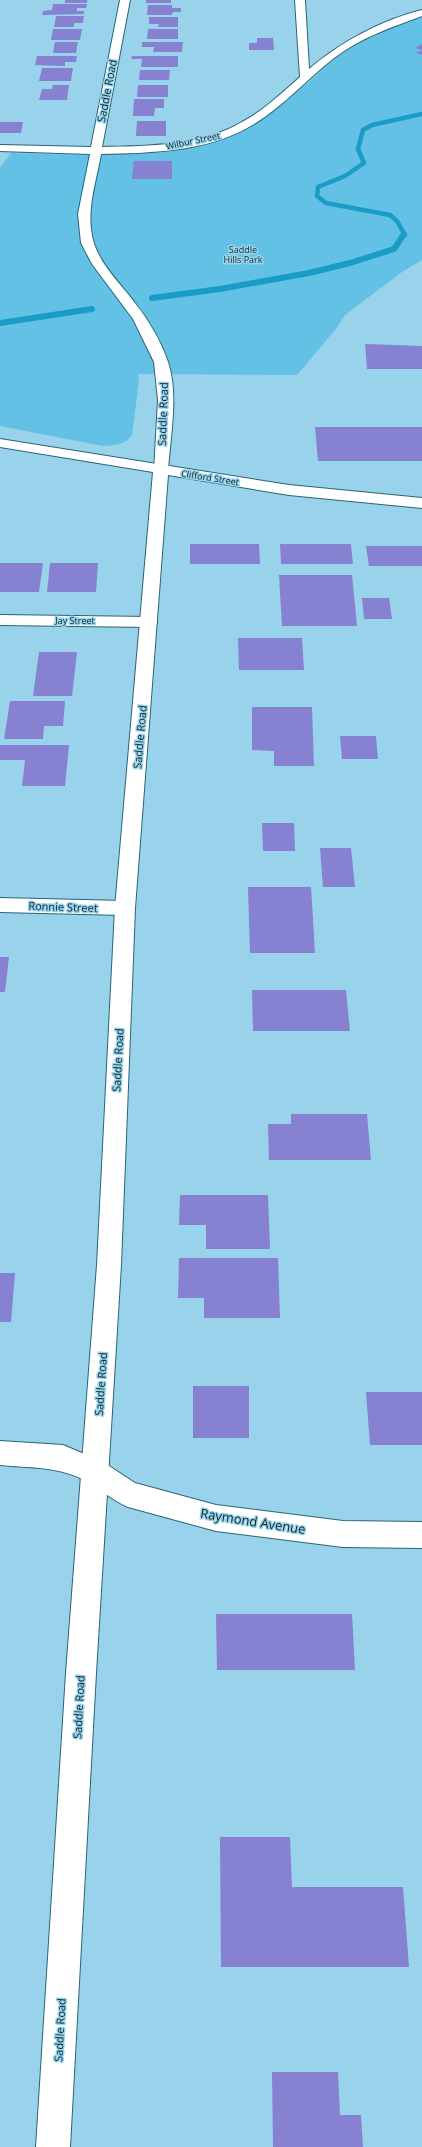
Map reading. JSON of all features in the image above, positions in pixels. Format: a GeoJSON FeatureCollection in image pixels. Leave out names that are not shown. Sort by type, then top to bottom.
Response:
{"type":"FeatureCollection","features":[{"type":"Feature","properties":{"kind":"street","name":"Saddle Road"},"geometry":{"type":"LineString","coordinates":[[53,2147],[94,1471],[109,1265],[125,908],[161,471],[165,378],[161,362],[146,330],[131,306],[108,281],[90,254],[86,242],[84,214],[125,0]]}},
{"type":"Feature","properties":{"kind":"street"},"geometry":{"type":"LineString","coordinates":[[300,0],[305,77]]}},
{"type":"Feature","properties":{"kind":"street","name":"Wilbur Street"},"geometry":{"type":"LineString","coordinates":[[0,148],[96,150],[148,149],[212,138],[244,126],[276,104],[305,77],[332,55],[352,43],[370,33],[422,13]]}},
{"type":"Feature","properties":{"kind":"street","name":"Clifford Street"},"geometry":{"type":"LineString","coordinates":[[0,443],[161,471],[289,490],[422,503]]}},
{"type":"Feature","properties":{"kind":"street","name":"Jay Street"},"geometry":{"type":"LineString","coordinates":[[0,620],[149,622]]}},
{"type":"Feature","properties":{"kind":"street","name":"Ronnie Street"},"geometry":{"type":"LineString","coordinates":[[0,905],[125,908]]}},
{"type":"Feature","properties":{"kind":"street","name":"Raymond Avenue"},"geometry":{"type":"LineString","coordinates":[[0,1453],[63,1458],[94,1471],[128,1494],[216,1518],[343,1534],[422,1535]]}},
{"type":"Feature","properties":{"kind":"green space","name":"Saddle Hills Park"},"geometry":{"type":"Polygon","coordinates":[[[422,15],[422,260],[402,272],[345,315],[335,330],[297,375],[138,374],[139,381],[132,435],[123,443],[115,445],[103,446],[0,426],[0,168],[11,153],[97,155],[140,154],[183,150],[182,148],[208,142],[250,127],[308,83],[344,50],[400,22],[422,15]]]}},
{"type":"Feature","properties":{"kind":"building"},"geometry":{"type":"Polygon","coordinates":[[[65,0],[87,0],[87,3],[65,3],[65,0]]]}},
{"type":"Feature","properties":{"kind":"building"},"geometry":{"type":"Polygon","coordinates":[[[146,0],[171,0],[171,3],[146,3],[146,0]]]}},
{"type":"Feature","properties":{"kind":"building"},"geometry":{"type":"Polygon","coordinates":[[[53,4],[87,4],[86,8],[77,8],[77,11],[84,11],[84,14],[42,15],[43,11],[52,10],[53,4]]]}},
{"type":"Feature","properties":{"kind":"building"},"geometry":{"type":"Polygon","coordinates":[[[148,5],[172,5],[172,8],[181,8],[181,12],[173,12],[172,15],[147,15],[148,5]]]}},
{"type":"Feature","properties":{"kind":"building"},"geometry":{"type":"Polygon","coordinates":[[[56,16],[84,16],[83,23],[74,23],[74,27],[54,27],[56,16]]]}},
{"type":"Feature","properties":{"kind":"building"},"geometry":{"type":"Polygon","coordinates":[[[149,17],[178,17],[178,27],[158,27],[159,24],[149,24],[149,17]]]}},
{"type":"Feature","properties":{"kind":"building"},"geometry":{"type":"Polygon","coordinates":[[[53,29],[82,29],[80,40],[51,40],[53,29]]]}},
{"type":"Feature","properties":{"kind":"building"},"geometry":{"type":"Polygon","coordinates":[[[148,29],[178,29],[178,39],[147,39],[148,29]]]}},
{"type":"Feature","properties":{"kind":"building"},"geometry":{"type":"Polygon","coordinates":[[[257,38],[273,38],[274,50],[249,50],[249,43],[257,43],[257,38]]]}},
{"type":"Feature","properties":{"kind":"building"},"geometry":{"type":"Polygon","coordinates":[[[55,42],[78,42],[76,53],[53,53],[55,42]]]}},
{"type":"Feature","properties":{"kind":"building"},"geometry":{"type":"Polygon","coordinates":[[[142,42],[183,42],[182,52],[153,52],[154,47],[142,47],[142,42]]]}},
{"type":"Feature","properties":{"kind":"building"},"geometry":{"type":"Polygon","coordinates":[[[422,44],[422,50],[415,48],[422,44]]]}},
{"type":"Feature","properties":{"kind":"building"},"geometry":{"type":"Polygon","coordinates":[[[422,50],[422,55],[416,53],[422,50]]]}},
{"type":"Feature","properties":{"kind":"building"},"geometry":{"type":"Polygon","coordinates":[[[37,56],[77,56],[76,62],[65,62],[65,66],[35,65],[37,56]]]}},
{"type":"Feature","properties":{"kind":"building"},"geometry":{"type":"Polygon","coordinates":[[[132,56],[178,56],[178,67],[141,67],[142,59],[131,59],[132,56]]]}},
{"type":"Feature","properties":{"kind":"building"},"geometry":{"type":"Polygon","coordinates":[[[42,68],[73,68],[71,81],[39,81],[42,68]]]}},
{"type":"Feature","properties":{"kind":"building"},"geometry":{"type":"Polygon","coordinates":[[[140,70],[170,70],[169,80],[139,80],[140,70]]]}},
{"type":"Feature","properties":{"kind":"building"},"geometry":{"type":"Polygon","coordinates":[[[53,85],[69,85],[67,100],[39,100],[42,89],[52,89],[53,85]]]}},
{"type":"Feature","properties":{"kind":"building"},"geometry":{"type":"Polygon","coordinates":[[[138,85],[168,85],[168,97],[137,97],[138,85]]]}},
{"type":"Feature","properties":{"kind":"building"},"geometry":{"type":"Polygon","coordinates":[[[134,99],[164,99],[164,108],[155,108],[154,116],[133,116],[134,99]]]}},
{"type":"Feature","properties":{"kind":"building"},"geometry":{"type":"Polygon","coordinates":[[[137,121],[166,121],[166,136],[136,136],[137,121]]]}},
{"type":"Feature","properties":{"kind":"building"},"geometry":{"type":"Polygon","coordinates":[[[0,122],[23,122],[21,133],[0,133],[0,122]]]}},
{"type":"Feature","properties":{"kind":"building"},"geometry":{"type":"Polygon","coordinates":[[[134,161],[172,161],[172,179],[132,179],[134,161]]]}},
{"type":"Feature","properties":{"kind":"building"},"geometry":{"type":"Polygon","coordinates":[[[365,344],[422,346],[422,369],[367,369],[365,344]]]}},
{"type":"Feature","properties":{"kind":"building"},"geometry":{"type":"Polygon","coordinates":[[[315,427],[422,427],[422,461],[318,461],[315,427]]]}},
{"type":"Feature","properties":{"kind":"building"},"geometry":{"type":"Polygon","coordinates":[[[190,544],[259,544],[260,564],[190,564],[190,544]]]}},
{"type":"Feature","properties":{"kind":"building"},"geometry":{"type":"Polygon","coordinates":[[[280,544],[351,544],[353,564],[281,564],[280,544]]]}},
{"type":"Feature","properties":{"kind":"building"},"geometry":{"type":"Polygon","coordinates":[[[366,546],[422,546],[422,566],[369,566],[366,546]]]}},
{"type":"Feature","properties":{"kind":"building"},"geometry":{"type":"Polygon","coordinates":[[[0,563],[43,563],[39,592],[0,592],[0,563]]]}},
{"type":"Feature","properties":{"kind":"building"},"geometry":{"type":"Polygon","coordinates":[[[50,563],[98,563],[96,592],[47,592],[50,563]]]}},
{"type":"Feature","properties":{"kind":"building"},"geometry":{"type":"Polygon","coordinates":[[[279,575],[352,575],[357,626],[282,626],[279,575]]]}},
{"type":"Feature","properties":{"kind":"building"},"geometry":{"type":"Polygon","coordinates":[[[362,598],[389,598],[392,619],[364,619],[362,598]]]}},
{"type":"Feature","properties":{"kind":"building"},"geometry":{"type":"Polygon","coordinates":[[[238,638],[302,638],[304,670],[239,670],[238,638]]]}},
{"type":"Feature","properties":{"kind":"building"},"geometry":{"type":"Polygon","coordinates":[[[39,652],[77,652],[72,696],[33,696],[39,652]]]}},
{"type":"Feature","properties":{"kind":"building"},"geometry":{"type":"Polygon","coordinates":[[[10,701],[65,701],[63,726],[44,726],[43,739],[4,739],[10,701]]]}},
{"type":"Feature","properties":{"kind":"building"},"geometry":{"type":"Polygon","coordinates":[[[252,707],[312,707],[314,766],[274,766],[274,751],[252,750],[252,707]]]}},
{"type":"Feature","properties":{"kind":"building"},"geometry":{"type":"Polygon","coordinates":[[[340,736],[376,736],[378,759],[342,759],[340,736]]]}},
{"type":"Feature","properties":{"kind":"building"},"geometry":{"type":"Polygon","coordinates":[[[0,745],[69,745],[65,786],[22,786],[25,760],[0,760],[0,745]]]}},
{"type":"Feature","properties":{"kind":"building"},"geometry":{"type":"Polygon","coordinates":[[[262,823],[294,823],[295,851],[263,851],[262,823]]]}},
{"type":"Feature","properties":{"kind":"building"},"geometry":{"type":"Polygon","coordinates":[[[320,848],[351,848],[355,887],[323,887],[320,848]]]}},
{"type":"Feature","properties":{"kind":"building"},"geometry":{"type":"Polygon","coordinates":[[[248,887],[311,887],[315,953],[250,953],[248,887]]]}},
{"type":"Feature","properties":{"kind":"building"},"geometry":{"type":"Polygon","coordinates":[[[0,957],[9,957],[5,992],[0,992],[0,957]]]}},
{"type":"Feature","properties":{"kind":"building"},"geometry":{"type":"Polygon","coordinates":[[[252,990],[346,990],[350,1031],[253,1031],[252,990]]]}},
{"type":"Feature","properties":{"kind":"building"},"geometry":{"type":"Polygon","coordinates":[[[291,1114],[367,1114],[371,1160],[269,1160],[268,1124],[291,1124],[291,1114]]]}},
{"type":"Feature","properties":{"kind":"building"},"geometry":{"type":"Polygon","coordinates":[[[180,1195],[268,1195],[270,1249],[206,1249],[206,1225],[179,1225],[180,1195]]]}},
{"type":"Feature","properties":{"kind":"building"},"geometry":{"type":"Polygon","coordinates":[[[179,1258],[278,1258],[280,1318],[204,1318],[204,1298],[178,1298],[179,1258]]]}},
{"type":"Feature","properties":{"kind":"building"},"geometry":{"type":"Polygon","coordinates":[[[0,1273],[15,1273],[11,1322],[0,1322],[0,1273]]]}},
{"type":"Feature","properties":{"kind":"building"},"geometry":{"type":"Polygon","coordinates":[[[193,1386],[249,1386],[249,1438],[193,1438],[193,1386]]]}},
{"type":"Feature","properties":{"kind":"building"},"geometry":{"type":"Polygon","coordinates":[[[366,1392],[422,1392],[422,1445],[370,1445],[366,1392]]]}},
{"type":"Feature","properties":{"kind":"building"},"geometry":{"type":"Polygon","coordinates":[[[216,1614],[352,1614],[355,1670],[217,1670],[216,1614]]]}},
{"type":"Feature","properties":{"kind":"building"},"geometry":{"type":"Polygon","coordinates":[[[220,1837],[290,1837],[292,1887],[403,1887],[409,1967],[221,1967],[220,1837]]]}},
{"type":"Feature","properties":{"kind":"building"},"geometry":{"type":"Polygon","coordinates":[[[272,2072],[338,2072],[340,2115],[361,2115],[363,2147],[273,2147],[272,2072]]]}},
{"type":"Feature","properties":{"kind":"waterway"},"geometry":{"type":"LineString","coordinates":[[405,235],[397,221],[390,215],[326,203],[317,196],[318,187],[345,176],[364,163],[358,149],[363,130],[372,125],[422,114]]}},
{"type":"Feature","properties":{"kind":"waterway"},"geometry":{"type":"LineString","coordinates":[[152,298],[220,289],[309,273],[350,263],[394,249],[404,234]]}},
{"type":"Feature","properties":{"kind":"waterway"},"geometry":{"type":"LineString","coordinates":[[0,323],[92,309]]}}]}
